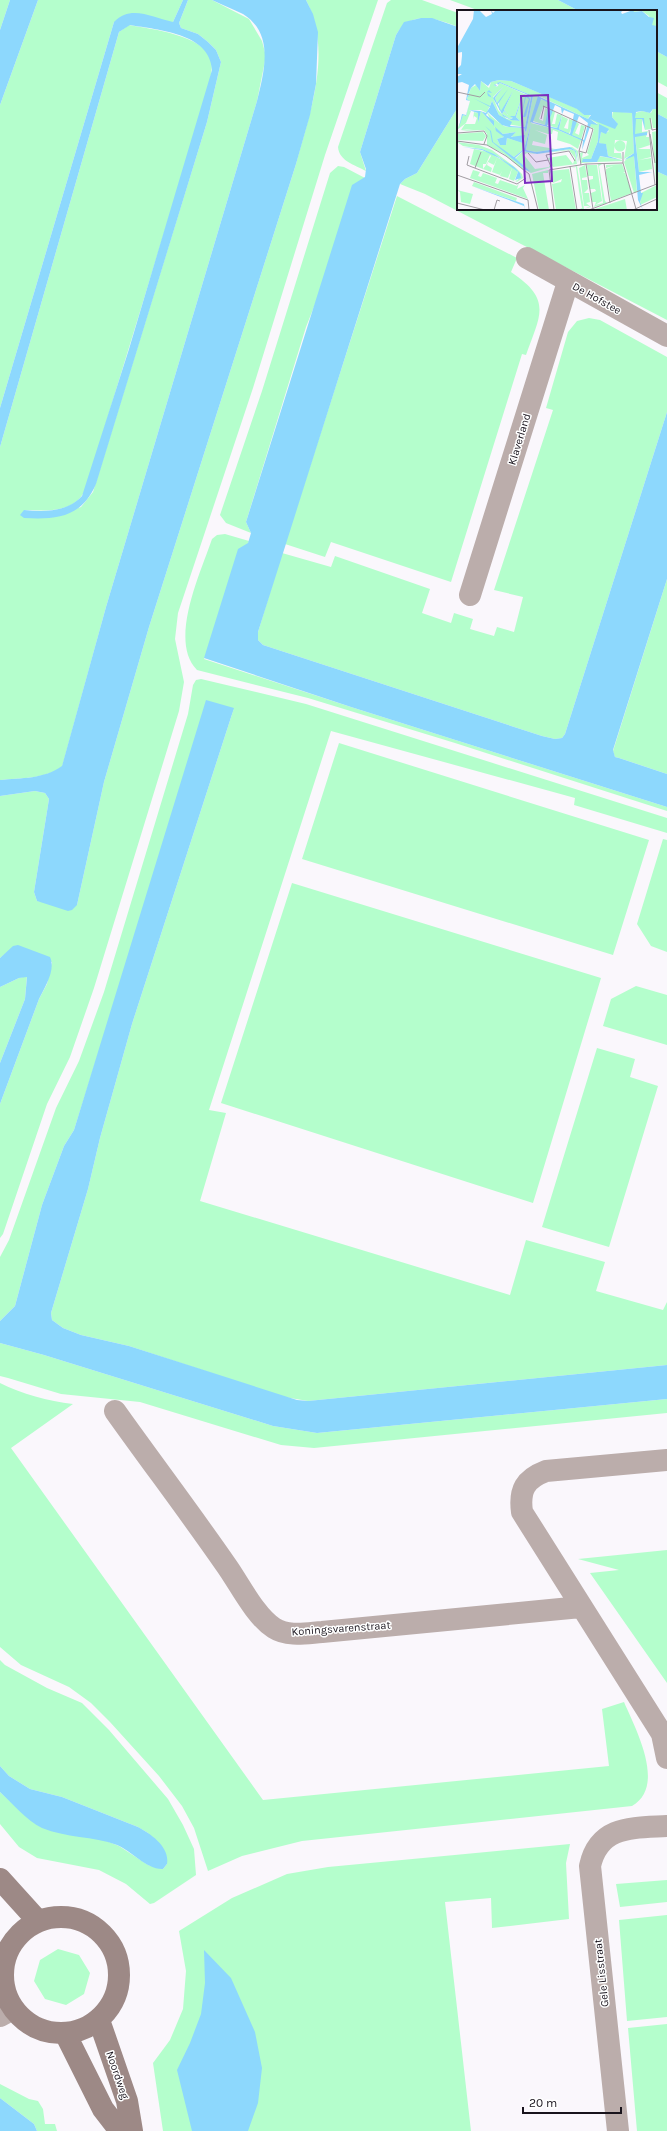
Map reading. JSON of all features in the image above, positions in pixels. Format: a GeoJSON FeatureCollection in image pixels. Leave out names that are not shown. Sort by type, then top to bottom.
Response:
{"type":"FeatureCollection","features":[{"type":"Feature","properties":{"kind":"main road"},"geometry":{"type":"LineString","coordinates":[[0,1879],[38,1921]]}},
{"type":"Feature","properties":{"kind":"main road"},"geometry":{"type":"LineString","coordinates":[[58,1916],[79,1919],[98,1929],[112,1944],[119,1963],[119,1984],[112,2004],[99,2020],[83,2029],[65,2033],[45,2031],[7,2012],[3,1966],[5,1938],[38,1921],[58,1916]]}},
{"type":"Feature","properties":{"kind":"main road","name":"Noordweg"},"geometry":{"type":"LineString","coordinates":[[99,2020],[127,2101],[132,2131]]}},
{"type":"Feature","properties":{"kind":"main road"},"geometry":{"type":"LineString","coordinates":[[65,2033],[103,2109],[120,2131]]}},
{"type":"Feature","properties":{"kind":"street","name":"De Hofstee"},"geometry":{"type":"LineString","coordinates":[[528,258],[568,282],[667,336]]}},
{"type":"Feature","properties":{"kind":"street","name":"Klaverland"},"geometry":{"type":"LineString","coordinates":[[470,595],[568,282]]}},
{"type":"Feature","properties":{"kind":"street","name":"Koningsvarenstraat"},"geometry":{"type":"LineString","coordinates":[[115,1411],[257,1611],[266,1622],[282,1632],[322,1632],[580,1607]]}},
{"type":"Feature","properties":{"kind":"street"},"geometry":{"type":"LineString","coordinates":[[667,1460],[546,1471],[534,1476],[524,1487],[520,1497],[522,1512],[580,1607],[662,1734],[667,1758]]}},
{"type":"Feature","properties":{"kind":"street","name":"Gele Lisstraat"},"geometry":{"type":"LineString","coordinates":[[618,2131],[590,1866],[592,1854],[600,1843],[622,1829],[667,1826]]}},
{"type":"Feature","properties":{"kind":"green space"},"geometry":{"type":"Polygon","coordinates":[[[0,0],[10,0],[0,30],[0,0]]]}},
{"type":"Feature","properties":{"kind":"green space"},"geometry":{"type":"Polygon","coordinates":[[[38,0],[183,0],[173,22],[114,22],[0,408],[0,105],[38,0]]]}},
{"type":"Feature","properties":{"kind":"green space"},"geometry":{"type":"Polygon","coordinates":[[[188,0],[212,0],[249,19],[262,41],[266,56],[257,101],[106,607],[62,767],[40,776],[0,780],[0,447],[119,32],[129,25],[163,31],[188,39],[206,51],[211,60],[212,66],[210,82],[86,488],[75,502],[68,506],[52,510],[24,510],[24,518],[48,518],[81,507],[93,492],[207,122],[221,62],[216,50],[208,42],[198,34],[181,28],[179,23],[188,0]]]}},
{"type":"Feature","properties":{"kind":"green space"},"geometry":{"type":"Polygon","coordinates":[[[306,0],[378,0],[325,155],[253,388],[178,613],[175,639],[184,682],[179,711],[94,988],[70,1057],[47,1104],[3,1234],[0,1238],[0,1104],[39,999],[47,984],[52,962],[6,953],[0,958],[0,796],[35,791],[45,793],[49,799],[34,892],[37,901],[77,905],[104,782],[149,627],[296,164],[307,124],[316,82],[318,40],[314,20],[306,0]]]}},
{"type":"Feature","properties":{"kind":"green space"},"geometry":{"type":"Polygon","coordinates":[[[391,0],[422,0],[457,13],[457,27],[432,19],[416,19],[408,22],[396,35],[360,152],[366,171],[344,159],[339,152],[338,147],[387,3],[391,0]]]}},
{"type":"Feature","properties":{"kind":"green space"},"geometry":{"type":"Polygon","coordinates":[[[450,0],[558,0],[577,10],[477,10],[450,0]]]}},
{"type":"Feature","properties":{"kind":"green space"},"geometry":{"type":"Polygon","coordinates":[[[657,52],[667,57],[667,87],[657,82],[657,52]]]}},
{"type":"Feature","properties":{"kind":"green space"},"geometry":{"type":"Polygon","coordinates":[[[657,93],[667,98],[667,119],[657,114],[657,93]]]}},
{"type":"Feature","properties":{"kind":"green space"},"geometry":{"type":"Polygon","coordinates":[[[457,109],[457,210],[657,210],[657,171],[667,176],[667,320],[425,194],[400,184],[405,179],[417,173],[457,109]]]}},
{"type":"Feature","properties":{"kind":"green space"},"geometry":{"type":"Polygon","coordinates":[[[338,166],[344,167],[365,178],[306,327],[246,522],[251,533],[226,523],[220,515],[262,391],[330,173],[338,166]]]}},
{"type":"Feature","properties":{"kind":"green space"},"geometry":{"type":"Polygon","coordinates":[[[397,196],[517,258],[511,272],[533,291],[538,300],[540,309],[526,355],[522,354],[451,582],[331,542],[325,557],[285,544],[397,196]]]}},
{"type":"Feature","properties":{"kind":"green space"},"geometry":{"type":"Polygon","coordinates":[[[589,318],[600,320],[667,357],[667,412],[565,734],[562,738],[555,739],[542,736],[263,645],[258,640],[258,632],[282,553],[331,567],[335,556],[430,589],[422,613],[451,623],[454,613],[473,619],[470,629],[494,636],[497,627],[514,632],[523,597],[494,590],[553,410],[546,408],[568,332],[577,321],[589,318]]]}},
{"type":"Feature","properties":{"kind":"green space"},"geometry":{"type":"Polygon","coordinates":[[[225,534],[249,541],[204,659],[667,807],[667,811],[455,743],[308,698],[197,670],[189,657],[186,642],[186,625],[195,587],[212,539],[217,535],[225,534]]]}},
{"type":"Feature","properties":{"kind":"green space"},"geometry":{"type":"Polygon","coordinates":[[[667,579],[667,774],[615,757],[613,751],[667,579]]]}},
{"type":"Feature","properties":{"kind":"green space"},"geometry":{"type":"Polygon","coordinates":[[[201,679],[306,704],[667,818],[667,833],[574,805],[575,798],[331,731],[209,1110],[226,1113],[200,1201],[510,1295],[526,1240],[605,1262],[596,1291],[663,1310],[667,1302],[667,1365],[308,1401],[284,1397],[129,1346],[81,1335],[63,1328],[52,1320],[51,1313],[88,1189],[100,1138],[132,1024],[234,708],[110,1016],[74,1130],[64,1146],[42,1205],[15,1306],[0,1321],[0,1257],[9,1240],[56,1108],[79,1061],[104,992],[188,714],[193,685],[196,680],[201,679]]]}},
{"type":"Feature","properties":{"kind":"green space"},"geometry":{"type":"Polygon","coordinates":[[[339,743],[649,840],[613,955],[302,859],[339,743]]]}},
{"type":"Feature","properties":{"kind":"green space"},"geometry":{"type":"Polygon","coordinates":[[[663,839],[667,840],[667,952],[651,946],[637,924],[663,839]]]}},
{"type":"Feature","properties":{"kind":"green space"},"geometry":{"type":"Polygon","coordinates":[[[292,883],[601,978],[533,1203],[221,1103],[292,883]]]}},
{"type":"Feature","properties":{"kind":"green space"},"geometry":{"type":"Polygon","coordinates":[[[27,976],[25,999],[0,1063],[0,987],[27,976]]]}},
{"type":"Feature","properties":{"kind":"green space"},"geometry":{"type":"Polygon","coordinates":[[[636,986],[667,995],[667,1045],[603,1026],[611,999],[636,986]]]}},
{"type":"Feature","properties":{"kind":"green space"},"geometry":{"type":"Polygon","coordinates":[[[597,1048],[635,1059],[630,1077],[658,1086],[609,1247],[542,1227],[597,1048]]]}},
{"type":"Feature","properties":{"kind":"green space"},"geometry":{"type":"Polygon","coordinates":[[[0,1343],[44,1355],[273,1426],[317,1433],[667,1399],[667,1413],[314,1448],[281,1445],[140,1402],[61,1394],[0,1376],[0,1343]]]}},
{"type":"Feature","properties":{"kind":"green space"},"geometry":{"type":"Polygon","coordinates":[[[0,1383],[35,1396],[73,1404],[11,1448],[263,1800],[609,1766],[602,1709],[624,1702],[641,1741],[648,1771],[647,1785],[642,1797],[632,1806],[302,1841],[242,1856],[208,1871],[194,1828],[182,1806],[159,1776],[110,1722],[91,1703],[69,1687],[21,1665],[0,1647],[0,1383]]]}},
{"type":"Feature","properties":{"kind":"green space"},"geometry":{"type":"Polygon","coordinates":[[[667,1550],[667,1683],[590,1573],[619,1570],[578,1559],[667,1550]]]}},
{"type":"Feature","properties":{"kind":"green space"},"geometry":{"type":"Polygon","coordinates":[[[0,1660],[5,1665],[47,1688],[82,1703],[109,1730],[168,1799],[183,1825],[194,1849],[196,1875],[154,1903],[150,1904],[126,1884],[99,1870],[37,1858],[19,1847],[0,1824],[0,1792],[13,1804],[119,1846],[148,1865],[163,1869],[167,1864],[148,1833],[138,1827],[62,1797],[30,1789],[9,1776],[0,1766],[0,1660]]]}},
{"type":"Feature","properties":{"kind":"green space"},"geometry":{"type":"Polygon","coordinates":[[[570,1844],[566,1863],[569,1919],[492,1928],[491,1898],[445,1902],[471,2131],[163,2131],[153,2063],[170,2040],[183,2009],[186,1971],[179,1931],[232,1898],[287,1874],[328,1867],[570,1844]]]}},
{"type":"Feature","properties":{"kind":"green space"},"geometry":{"type":"Polygon","coordinates":[[[667,1880],[667,1902],[620,1907],[616,1884],[667,1880]]]}},
{"type":"Feature","properties":{"kind":"green space"},"geometry":{"type":"Polygon","coordinates":[[[667,1915],[667,2017],[627,2021],[619,1920],[667,1915]]]}},
{"type":"Feature","properties":{"kind":"green space"},"geometry":{"type":"Polygon","coordinates":[[[58,1949],[79,1955],[90,1973],[84,1994],[66,2005],[45,1999],[34,1981],[40,1960],[58,1949]]]}},
{"type":"Feature","properties":{"kind":"green space"},"geometry":{"type":"Polygon","coordinates":[[[667,2024],[667,2131],[637,2131],[628,2028],[667,2024]]]}},
{"type":"Feature","properties":{"kind":"green space"},"geometry":{"type":"Polygon","coordinates":[[[0,2084],[29,2099],[38,2101],[43,2109],[45,2124],[55,2124],[57,2131],[37,2131],[34,2124],[0,2098],[0,2084]]]}},
{"type":"Feature","properties":{"kind":"water"},"geometry":{"type":"Polygon","coordinates":[[[10,0],[38,0],[0,105],[0,30],[10,0]]]}},
{"type":"Feature","properties":{"kind":"water"},"geometry":{"type":"Polygon","coordinates":[[[183,0],[188,0],[179,23],[181,28],[198,34],[208,42],[216,50],[221,62],[207,122],[96,484],[90,495],[76,510],[58,517],[24,518],[20,515],[24,510],[56,510],[70,505],[82,496],[129,349],[212,70],[209,58],[202,48],[193,41],[181,36],[130,25],[119,32],[0,447],[0,408],[114,22],[128,14],[135,13],[150,15],[173,22],[183,0]]]}},
{"type":"Feature","properties":{"kind":"water"},"geometry":{"type":"Polygon","coordinates":[[[212,0],[306,0],[313,14],[318,32],[316,84],[310,115],[296,164],[149,627],[104,782],[77,905],[72,910],[68,911],[37,901],[34,892],[49,799],[45,793],[35,791],[0,796],[0,780],[40,776],[62,766],[106,607],[257,101],[265,54],[260,32],[253,22],[243,14],[212,0]]]}},
{"type":"Feature","properties":{"kind":"water"},"geometry":{"type":"Polygon","coordinates":[[[558,0],[667,0],[667,57],[657,52],[657,10],[577,10],[558,0]]]}},
{"type":"Feature","properties":{"kind":"water"},"geometry":{"type":"Polygon","coordinates":[[[421,18],[432,18],[457,27],[457,109],[417,173],[405,179],[400,184],[258,632],[258,640],[263,645],[542,736],[555,739],[562,738],[565,734],[667,412],[667,579],[613,750],[615,757],[667,774],[667,807],[351,707],[204,658],[238,549],[248,543],[251,533],[246,522],[352,185],[365,177],[366,169],[360,152],[396,35],[404,22],[421,18]]]}},
{"type":"Feature","properties":{"kind":"water"},"geometry":{"type":"Polygon","coordinates":[[[657,114],[667,119],[667,176],[657,171],[657,114]]]}},
{"type":"Feature","properties":{"kind":"water"},"geometry":{"type":"Polygon","coordinates":[[[206,700],[234,708],[132,1024],[100,1138],[88,1189],[51,1313],[52,1320],[63,1328],[81,1335],[129,1346],[297,1400],[308,1401],[667,1365],[667,1399],[317,1433],[273,1426],[44,1355],[0,1343],[0,1321],[15,1306],[42,1205],[64,1146],[74,1130],[206,700]]]}},
{"type":"Feature","properties":{"kind":"water"},"geometry":{"type":"Polygon","coordinates":[[[18,945],[50,957],[52,967],[47,984],[39,999],[0,1104],[0,1063],[25,999],[27,977],[19,978],[0,987],[0,958],[13,946],[18,945]]]}},
{"type":"Feature","properties":{"kind":"water"},"geometry":{"type":"Polygon","coordinates":[[[0,1766],[9,1776],[30,1789],[62,1797],[138,1827],[154,1837],[163,1847],[166,1852],[167,1864],[163,1869],[157,1869],[151,1867],[117,1845],[99,1840],[60,1834],[36,1825],[0,1792],[0,1766]]]}},
{"type":"Feature","properties":{"kind":"water"},"geometry":{"type":"Polygon","coordinates":[[[204,1950],[231,1978],[255,2032],[262,2068],[258,2103],[248,2131],[192,2131],[177,2070],[190,2043],[201,2014],[205,1983],[204,1950]]]}},
{"type":"Feature","properties":{"kind":"water"},"geometry":{"type":"Polygon","coordinates":[[[0,2098],[34,2124],[37,2131],[0,2131],[0,2098]]]}}]}
